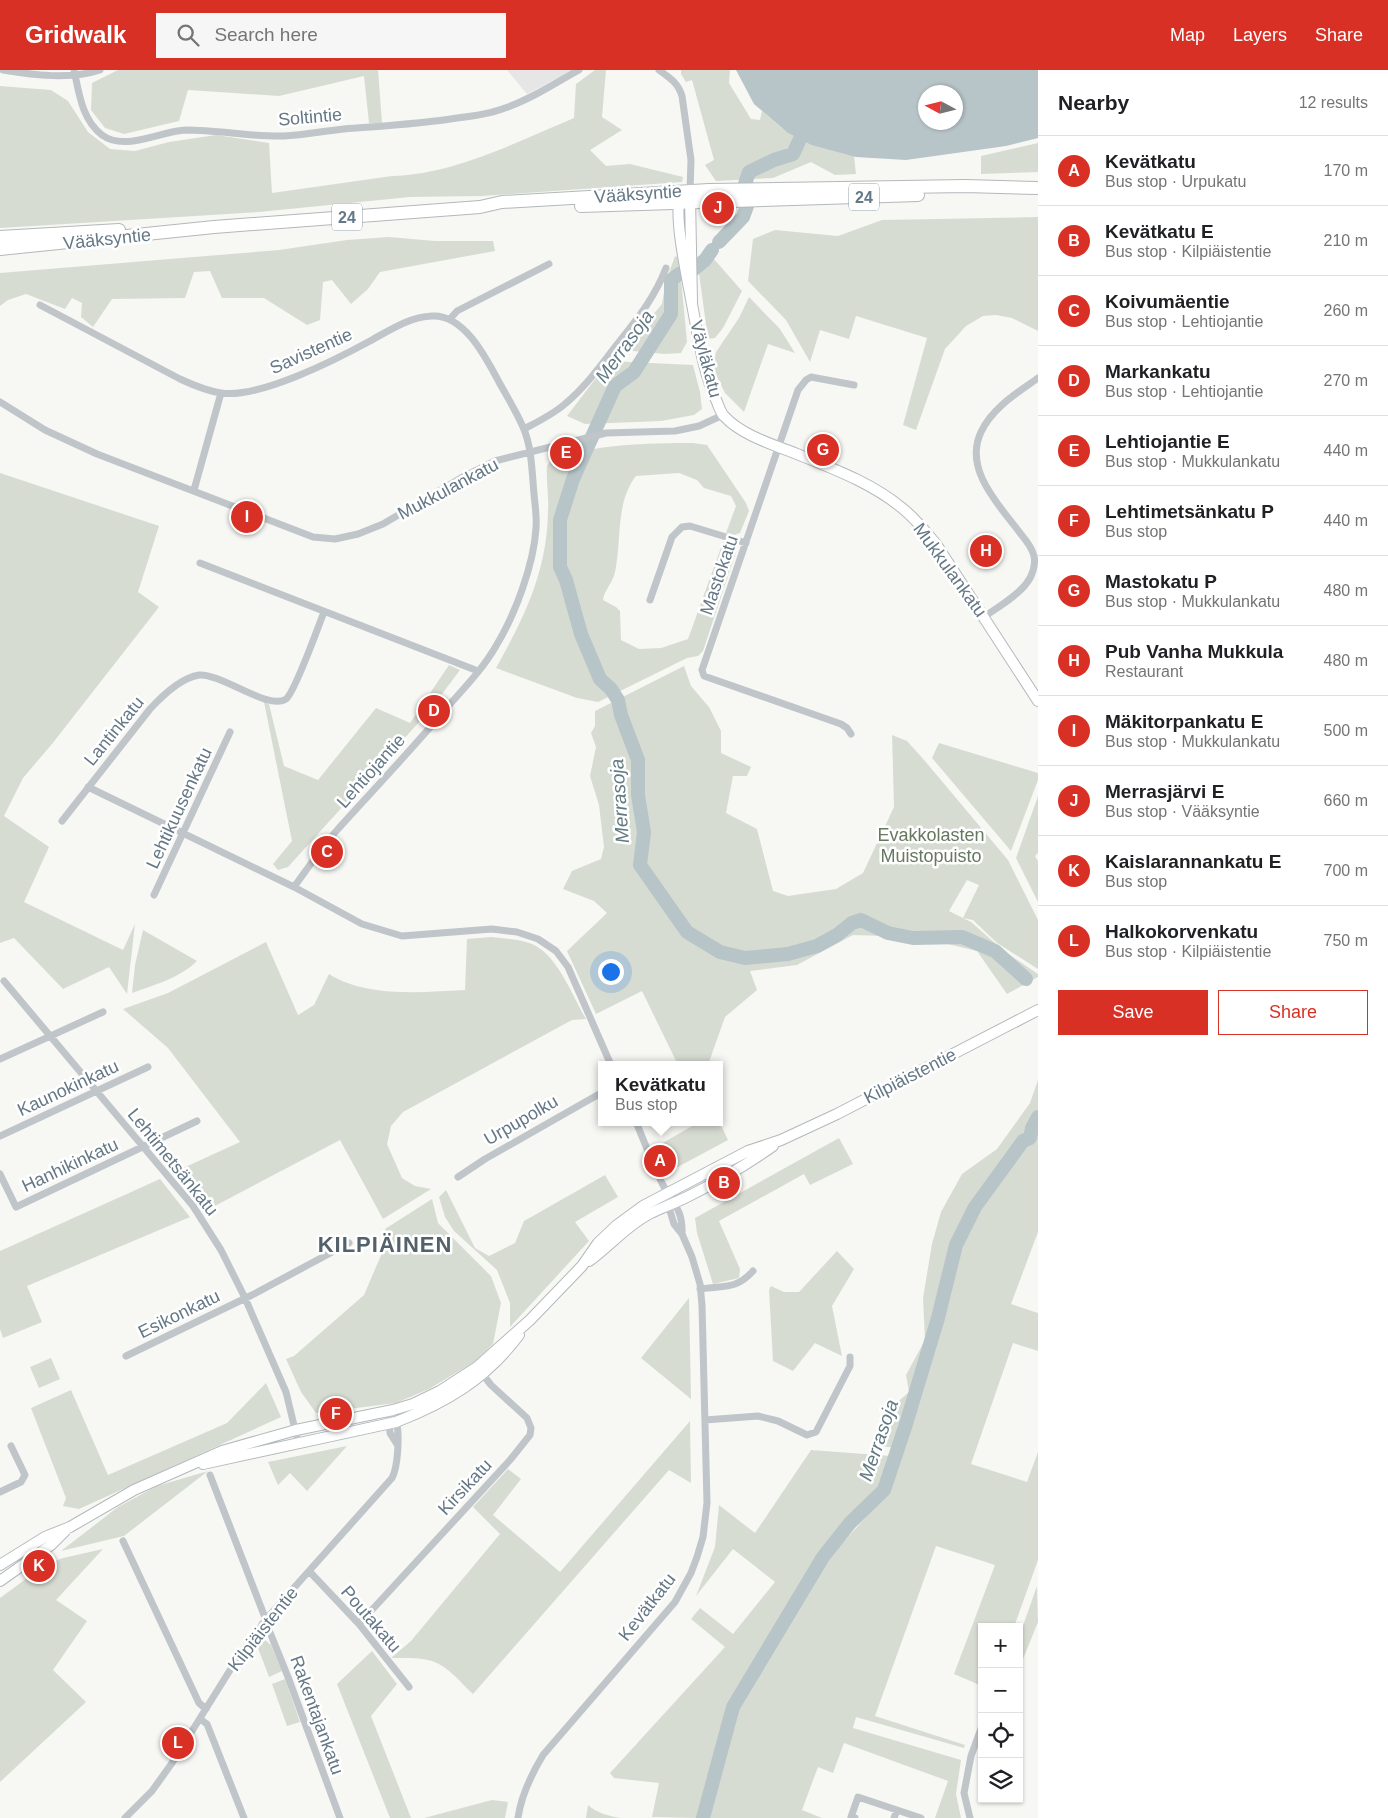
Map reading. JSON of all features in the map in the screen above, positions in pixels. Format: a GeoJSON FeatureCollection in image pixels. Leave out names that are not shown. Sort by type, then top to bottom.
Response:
{"type":"FeatureCollection","features":[{"type":"Feature","properties":{"kind":"highway","name":"Vääksyntie"},"geometry":{"type":"LineString","coordinates":[[0,249],[214,227],[480,207],[502,202],[686,199],[965,186],[1037,188]]}},
{"type":"Feature","properties":{"kind":"highway","name":"Vääksyntie"},"geometry":{"type":"LineString","coordinates":[[0,237],[214,227]]}},
{"type":"Feature","properties":{"kind":"street"},"geometry":{"type":"LineString","coordinates":[[3,70],[28,74],[75,73],[100,70]]}},
{"type":"Feature","properties":{"kind":"street","name":"Soltintie"},"geometry":{"type":"LineString","coordinates":[[75,73],[84,112],[90,122],[102,135],[117,142],[132,142],[183,130],[284,136],[427,123],[483,114],[506,108],[522,101],[579,70]]}},
{"type":"Feature","properties":{"kind":"street"},"geometry":{"type":"LineString","coordinates":[[659,70],[675,81],[680,88],[682,96],[690,150],[686,199]]}},
{"type":"Feature","properties":{"kind":"street","name":"Väyläkatu"},"geometry":{"type":"LineString","coordinates":[[686,199],[681,233],[692,302],[704,365],[723,415]]}},
{"type":"Feature","properties":{"kind":"street"},"geometry":{"type":"LineString","coordinates":[[529,453],[524,429],[490,365],[468,333],[450,319],[458,311],[549,264]]}},
{"type":"Feature","properties":{"kind":"street"},"geometry":{"type":"LineString","coordinates":[[524,429],[550,416],[567,402],[596,371],[648,306],[659,288],[666,268]]}},
{"type":"Feature","properties":{"kind":"street","name":"Savistentie"},"geometry":{"type":"LineString","coordinates":[[40,305],[195,386],[221,393],[234,394],[266,387],[300,375],[340,357],[402,323],[422,316],[437,316],[450,319]]}},
{"type":"Feature","properties":{"kind":"street","name":"Mastokatu"},"geometry":{"type":"LineString","coordinates":[[851,734],[841,724],[704,676],[702,673],[798,390],[811,377],[854,385]]}},
{"type":"Feature","properties":{"kind":"street"},"geometry":{"type":"LineString","coordinates":[[984,617],[1020,591],[1027,583],[1034,568],[1034,555],[988,490],[980,475],[977,445],[988,420],[1006,402],[1038,378]]}},
{"type":"Feature","properties":{"kind":"street"},"geometry":{"type":"LineString","coordinates":[[194,490],[221,393]]}},
{"type":"Feature","properties":{"kind":"street","name":"Mukkulankatu"},"geometry":{"type":"LineString","coordinates":[[0,402],[45,430],[70,442],[313,536],[335,538],[358,534],[383,524],[461,478],[495,462],[606,433],[675,430],[699,426],[723,415],[746,433],[850,476],[875,489],[902,507],[936,544],[1038,700]]}},
{"type":"Feature","properties":{"kind":"street","name":"Lehtiojantie"},"geometry":{"type":"LineString","coordinates":[[294,887],[335,832],[426,733],[496,647],[516,609],[528,569],[536,528],[529,453]]}},
{"type":"Feature","properties":{"kind":"street"},"geometry":{"type":"LineString","coordinates":[[650,600],[672,537],[682,527],[690,526],[746,543]]}},
{"type":"Feature","properties":{"kind":"street"},"geometry":{"type":"LineString","coordinates":[[200,563],[478,671]]}},
{"type":"Feature","properties":{"kind":"street","name":"Lantinkatu"},"geometry":{"type":"LineString","coordinates":[[62,821],[150,709],[164,694],[188,680],[201,675],[224,681],[251,694],[281,701],[288,698],[324,612]]}},
{"type":"Feature","properties":{"kind":"street","name":"Lehtikuusenkatu"},"geometry":{"type":"LineString","coordinates":[[154,895],[230,732]]}},
{"type":"Feature","properties":{"kind":"street"},"geometry":{"type":"LineString","coordinates":[[88,787],[294,887],[362,924],[402,936],[492,929],[517,932],[538,939],[556,951],[568,967],[609,1061]]}},
{"type":"Feature","properties":{"kind":"street","name":"Lehtimetsänkatu"},"geometry":{"type":"LineString","coordinates":[[4,982],[193,1206],[221,1250],[245,1298],[286,1392],[298,1442]]}},
{"type":"Feature","properties":{"kind":"street","name":"Kilpiäistentie"},"geometry":{"type":"LineString","coordinates":[[126,1818],[152,1791],[172,1763],[232,1667],[265,1621],[392,1478],[398,1463],[397,1444],[390,1433],[390,1417],[445,1401],[508,1350],[530,1320],[582,1266],[598,1243],[643,1206],[748,1151],[781,1140],[837,1114],[1038,1010]]}},
{"type":"Feature","properties":{"kind":"street"},"geometry":{"type":"LineString","coordinates":[[0,1059],[103,1012]]}},
{"type":"Feature","properties":{"kind":"street","name":"Kaunokinkatu"},"geometry":{"type":"LineString","coordinates":[[0,1136],[148,1067]]}},
{"type":"Feature","properties":{"kind":"street","name":"Urpupolku"},"geometry":{"type":"LineString","coordinates":[[458,1177],[485,1158],[598,1095]]}},
{"type":"Feature","properties":{"kind":"street","name":"Hanhikinkatu"},"geometry":{"type":"LineString","coordinates":[[0,1174],[16,1207],[197,1121]]}},
{"type":"Feature","properties":{"kind":"street","name":"Kevätkatu"},"geometry":{"type":"LineString","coordinates":[[518,1818],[530,1779],[543,1756],[675,1602],[691,1573],[703,1537],[706,1518],[705,1420],[700,1289],[692,1257],[682,1234],[674,1224],[672,1204],[638,1126]]}},
{"type":"Feature","properties":{"kind":"street","name":"Kilpiäistentie"},"geometry":{"type":"LineString","coordinates":[[582,1266],[625,1230],[648,1215],[752,1160],[781,1140]]}},
{"type":"Feature","properties":{"kind":"street","name":"Esikonkatu"},"geometry":{"type":"LineString","coordinates":[[126,1356],[245,1298],[349,1243]]}},
{"type":"Feature","properties":{"kind":"street"},"geometry":{"type":"LineString","coordinates":[[700,1289],[733,1285],[744,1281],[753,1271]]}},
{"type":"Feature","properties":{"kind":"street"},"geometry":{"type":"LineString","coordinates":[[705,1420],[758,1416],[778,1421],[807,1435],[816,1432],[850,1366],[850,1358]]}},
{"type":"Feature","properties":{"kind":"street","name":"Kirsikatu"},"geometry":{"type":"LineString","coordinates":[[359,1624],[510,1460],[530,1435],[531,1428],[527,1418],[491,1385],[480,1371]]}},
{"type":"Feature","properties":{"kind":"street"},"geometry":{"type":"LineString","coordinates":[[0,1565],[45,1537],[70,1527],[134,1490],[222,1451],[296,1430],[390,1417]]}},
{"type":"Feature","properties":{"kind":"street"},"geometry":{"type":"LineString","coordinates":[[183,1468],[298,1442],[390,1417]]}},
{"type":"Feature","properties":{"kind":"street"},"geometry":{"type":"LineString","coordinates":[[0,1492],[21,1482],[25,1475],[11,1446]]}},
{"type":"Feature","properties":{"kind":"street","name":"Rakentajankatu"},"geometry":{"type":"LineString","coordinates":[[210,1475],[340,1818]]}},
{"type":"Feature","properties":{"kind":"street"},"geometry":{"type":"LineString","coordinates":[[0,1581],[51,1544],[70,1527]]}},
{"type":"Feature","properties":{"kind":"street"},"geometry":{"type":"LineString","coordinates":[[123,1541],[199,1703],[206,1708]]}},
{"type":"Feature","properties":{"kind":"street","name":"Poutakatu"},"geometry":{"type":"LineString","coordinates":[[309,1572],[359,1624],[409,1687]]}},
{"type":"Feature","properties":{"kind":"street"},"geometry":{"type":"LineString","coordinates":[[200,1719],[207,1724],[244,1818]]}},
{"type":"Feature","properties":{"kind":"street"},"geometry":{"type":"LineString","coordinates":[[970,1818],[964,1793],[971,1756],[978,1737]]}},
{"type":"Feature","properties":{"kind":"street"},"geometry":{"type":"LineString","coordinates":[[855,1818],[852,1817],[858,1798],[920,1818]]}},
{"type":"Feature","properties":{"kind":"street"},"geometry":{"type":"LineString","coordinates":[[894,1818],[897,1810]]}},
{"type":"Feature","properties":{"kind":"shaded area"},"geometry":{"type":"Polygon","coordinates":[[[507,70],[573,70],[527,94],[507,70]]]}},
{"type":"Feature","properties":{"kind":"shaded area"},"geometry":{"type":"Polygon","coordinates":[[[736,70],[1038,70],[1038,138],[1006,146],[906,160],[856,157],[811,145],[788,133],[754,104],[736,70]]]}},
{"type":"Feature","properties":{"kind":"green space"},"geometry":{"type":"Polygon","coordinates":[[[118,70],[378,70],[382,123],[369,123],[364,76],[279,96],[188,90],[179,121],[124,134],[105,128],[91,110],[92,83],[118,70]]]}},
{"type":"Feature","properties":{"kind":"green space"},"geometry":{"type":"Polygon","coordinates":[[[595,70],[606,70],[602,117],[622,130],[590,150],[606,166],[630,164],[683,177],[682,182],[482,196],[410,197],[259,212],[0,228],[0,86],[51,90],[68,101],[88,132],[110,149],[135,151],[169,142],[216,135],[269,143],[272,193],[416,174],[462,163],[485,155],[574,118],[576,84],[595,70]]]}},
{"type":"Feature","properties":{"kind":"green space"},"geometry":{"type":"Polygon","coordinates":[[[681,70],[730,70],[729,83],[751,119],[760,120],[762,111],[788,133],[811,145],[854,156],[856,174],[835,175],[811,162],[773,178],[716,181],[705,165],[714,160],[692,80],[686,82],[681,74],[681,70]]]}},
{"type":"Feature","properties":{"kind":"green space"},"geometry":{"type":"Polygon","coordinates":[[[1038,143],[1038,172],[981,174],[981,156],[1038,143]]]}},
{"type":"Feature","properties":{"kind":"green space"},"geometry":{"type":"Polygon","coordinates":[[[1038,217],[1038,331],[1012,318],[996,315],[983,316],[966,326],[945,349],[916,430],[903,425],[927,338],[856,316],[849,339],[820,330],[810,362],[786,320],[748,281],[753,239],[775,230],[838,236],[882,220],[1038,217]]]}},
{"type":"Feature","properties":{"kind":"green space"},"geometry":{"type":"Polygon","coordinates":[[[389,237],[435,241],[493,241],[495,251],[380,272],[368,289],[351,304],[332,280],[323,282],[320,320],[307,325],[264,298],[222,298],[210,271],[194,272],[185,298],[112,299],[93,327],[81,317],[82,303],[72,298],[65,309],[26,294],[8,300],[0,306],[0,273],[279,250],[347,240],[389,237]]]}},
{"type":"Feature","properties":{"kind":"green space"},"geometry":{"type":"Polygon","coordinates":[[[706,250],[742,291],[723,328],[715,338],[708,339],[698,266],[706,250]]]}},
{"type":"Feature","properties":{"kind":"green space"},"geometry":{"type":"Polygon","coordinates":[[[675,256],[679,258],[687,342],[681,353],[665,354],[623,350],[662,304],[666,281],[675,256]]]}},
{"type":"Feature","properties":{"kind":"green space"},"geometry":{"type":"Polygon","coordinates":[[[749,297],[780,329],[795,353],[768,344],[744,412],[725,393],[713,369],[716,352],[739,318],[749,297]]]}},
{"type":"Feature","properties":{"kind":"green space"},"geometry":{"type":"Polygon","coordinates":[[[609,361],[693,365],[702,409],[694,415],[661,421],[585,424],[567,416],[609,361]]]}},
{"type":"Feature","properties":{"kind":"green space"},"geometry":{"type":"Polygon","coordinates":[[[693,443],[707,445],[746,503],[749,511],[740,533],[734,535],[726,533],[736,506],[731,496],[704,488],[697,480],[679,473],[636,476],[625,498],[620,522],[615,572],[603,600],[620,611],[621,640],[639,649],[661,648],[688,639],[723,542],[732,545],[736,552],[703,651],[698,656],[687,658],[598,702],[577,698],[496,668],[516,631],[538,575],[547,534],[547,466],[551,460],[603,448],[639,444],[693,443]]]}},
{"type":"Feature","properties":{"kind":"green space"},"geometry":{"type":"Polygon","coordinates":[[[0,473],[159,526],[138,592],[159,607],[52,744],[23,778],[4,816],[49,847],[24,902],[123,950],[135,924],[127,994],[109,967],[63,989],[14,938],[0,943],[0,473]]]}},
{"type":"Feature","properties":{"kind":"green space"},"geometry":{"type":"Polygon","coordinates":[[[449,665],[460,670],[430,710],[288,867],[278,870],[273,864],[292,841],[264,702],[269,704],[284,766],[318,780],[376,708],[410,723],[449,665]]]}},
{"type":"Feature","properties":{"kind":"green space","name":"Evakkolasten Muistopuisto"},"geometry":{"type":"Polygon","coordinates":[[[684,666],[691,686],[709,707],[721,731],[721,753],[751,767],[747,776],[733,776],[726,813],[757,829],[773,891],[788,896],[836,889],[863,873],[894,807],[892,735],[907,741],[1008,860],[1038,920],[1038,969],[997,943],[973,920],[963,918],[971,922],[1004,951],[1038,974],[1038,977],[1007,994],[977,951],[931,940],[910,941],[885,936],[853,935],[797,965],[750,971],[757,990],[725,1017],[709,1061],[676,1061],[642,991],[596,1014],[567,951],[607,913],[594,901],[563,889],[572,871],[601,859],[604,847],[599,805],[590,776],[596,747],[591,733],[595,726],[595,711],[684,666]],[[967,880],[949,911],[963,918],[979,885],[967,880]]]}},
{"type":"Feature","properties":{"kind":"green space"},"geometry":{"type":"Polygon","coordinates":[[[939,743],[1038,773],[1038,780],[1011,851],[932,758],[939,743]]]}},
{"type":"Feature","properties":{"kind":"green space"},"geometry":{"type":"Polygon","coordinates":[[[1038,796],[1038,853],[1035,856],[1038,861],[1038,902],[1016,858],[1038,796]]]}},
{"type":"Feature","properties":{"kind":"green space"},"geometry":{"type":"Polygon","coordinates":[[[143,930],[197,961],[175,976],[132,993],[135,965],[143,930]]]}},
{"type":"Feature","properties":{"kind":"green space"},"geometry":{"type":"Polygon","coordinates":[[[491,937],[525,942],[536,946],[544,952],[565,979],[586,1019],[572,1020],[403,1112],[391,1126],[387,1144],[402,1178],[415,1186],[431,1189],[383,1219],[340,1140],[211,1208],[181,1169],[240,1142],[168,1048],[123,1009],[168,993],[266,942],[298,1015],[314,1005],[329,974],[344,982],[378,990],[414,992],[465,990],[467,939],[491,937]]]}},
{"type":"Feature","properties":{"kind":"green space"},"geometry":{"type":"Polygon","coordinates":[[[1038,1080],[1038,1232],[1011,1304],[1038,1313],[1038,1351],[1013,1343],[971,1464],[1027,1482],[1038,1452],[1038,1560],[1015,1623],[978,1623],[978,1684],[954,1674],[995,1565],[936,1546],[875,1716],[965,1745],[964,1748],[856,1717],[853,1728],[961,1760],[956,1794],[961,1818],[935,1818],[948,1781],[844,1743],[833,1773],[818,1767],[802,1810],[822,1818],[708,1818],[739,1708],[828,1559],[889,1492],[904,1449],[873,1445],[884,1414],[909,1392],[906,1375],[925,1340],[923,1298],[932,1244],[941,1212],[962,1174],[997,1149],[1030,1103],[1038,1080]]]}},
{"type":"Feature","properties":{"kind":"green space"},"geometry":{"type":"Polygon","coordinates":[[[692,1126],[721,1126],[728,1140],[674,1169],[661,1144],[692,1126]]]}},
{"type":"Feature","properties":{"kind":"green space"},"geometry":{"type":"Polygon","coordinates":[[[839,1138],[853,1164],[810,1185],[804,1174],[719,1221],[740,1269],[739,1278],[713,1284],[697,1233],[695,1218],[839,1138]]]}},
{"type":"Feature","properties":{"kind":"green space"},"geometry":{"type":"Polygon","coordinates":[[[605,1175],[618,1197],[575,1222],[589,1241],[510,1327],[510,1303],[497,1270],[454,1231],[445,1217],[439,1197],[446,1190],[475,1248],[489,1256],[515,1243],[524,1221],[605,1175]]]}},
{"type":"Feature","properties":{"kind":"green space"},"geometry":{"type":"Polygon","coordinates":[[[160,1179],[190,1217],[27,1286],[42,1322],[3,1338],[0,1329],[0,1251],[160,1179]]]}},
{"type":"Feature","properties":{"kind":"green space"},"geometry":{"type":"Polygon","coordinates":[[[432,1199],[438,1223],[491,1276],[501,1303],[493,1344],[474,1362],[429,1389],[396,1403],[316,1413],[301,1392],[286,1359],[294,1356],[364,1295],[388,1239],[385,1229],[432,1199]]]}},
{"type":"Feature","properties":{"kind":"green space"},"geometry":{"type":"Polygon","coordinates":[[[837,1251],[854,1269],[832,1306],[842,1356],[815,1343],[793,1371],[773,1361],[769,1290],[771,1286],[784,1292],[799,1292],[837,1251]]]}},
{"type":"Feature","properties":{"kind":"green space"},"geometry":{"type":"Polygon","coordinates":[[[689,1298],[691,1399],[641,1358],[689,1298]]]}},
{"type":"Feature","properties":{"kind":"green space"},"geometry":{"type":"Polygon","coordinates":[[[51,1358],[60,1379],[39,1388],[30,1367],[51,1358]]]}},
{"type":"Feature","properties":{"kind":"green space"},"geometry":{"type":"Polygon","coordinates":[[[266,1383],[281,1417],[79,1509],[63,1506],[66,1498],[31,1408],[71,1390],[108,1475],[227,1423],[266,1383]]]}},
{"type":"Feature","properties":{"kind":"green space"},"geometry":{"type":"Polygon","coordinates":[[[690,1421],[691,1483],[669,1470],[473,1694],[438,1663],[422,1659],[391,1658],[411,1641],[500,1534],[473,1507],[508,1469],[521,1479],[493,1515],[560,1572],[690,1421]]]}},
{"type":"Feature","properties":{"kind":"green space"},"geometry":{"type":"Polygon","coordinates":[[[347,1446],[307,1491],[290,1473],[278,1485],[268,1462],[347,1446]]]}},
{"type":"Feature","properties":{"kind":"green space"},"geometry":{"type":"Polygon","coordinates":[[[811,1450],[891,1456],[880,1488],[832,1539],[819,1556],[729,1706],[697,1818],[652,1817],[659,1783],[614,1778],[610,1773],[725,1647],[691,1619],[700,1608],[733,1634],[775,1582],[733,1549],[696,1596],[715,1547],[719,1505],[755,1533],[811,1450]]]}},
{"type":"Feature","properties":{"kind":"green space"},"geometry":{"type":"Polygon","coordinates":[[[208,1471],[124,1536],[61,1551],[118,1507],[157,1486],[208,1471]]]}},
{"type":"Feature","properties":{"kind":"green space"},"geometry":{"type":"Polygon","coordinates":[[[103,1549],[56,1600],[87,1621],[53,1670],[86,1702],[0,1782],[0,1598],[45,1565],[63,1558],[103,1549]]]}},
{"type":"Feature","properties":{"kind":"green space"},"geometry":{"type":"Polygon","coordinates":[[[1037,1586],[1038,1622],[1023,1659],[1023,1626],[1037,1586]]]}},
{"type":"Feature","properties":{"kind":"green space"},"geometry":{"type":"Polygon","coordinates":[[[265,1640],[271,1645],[282,1671],[269,1677],[258,1648],[265,1640]]]}},
{"type":"Feature","properties":{"kind":"green space"},"geometry":{"type":"Polygon","coordinates":[[[372,1651],[397,1684],[371,1716],[411,1818],[390,1818],[337,1684],[372,1651]]]}},
{"type":"Feature","properties":{"kind":"green space"},"geometry":{"type":"Polygon","coordinates":[[[285,1679],[300,1722],[287,1726],[272,1684],[285,1679]]]}},
{"type":"Feature","properties":{"kind":"green space"},"geometry":{"type":"Polygon","coordinates":[[[492,1800],[508,1802],[505,1818],[424,1818],[492,1800]]]}},
{"type":"Feature","properties":{"kind":"green space"},"geometry":{"type":"Polygon","coordinates":[[[588,1805],[603,1814],[621,1818],[586,1818],[588,1805]]]}},
{"type":"Feature","properties":{"kind":"waterway","name":"Merrasoja"},"geometry":{"type":"LineString","coordinates":[[745,184],[749,172],[774,160],[793,154],[800,139]]}},
{"type":"Feature","properties":{"kind":"waterway","name":"Merrasoja"},"geometry":{"type":"LineString","coordinates":[[719,242],[743,217],[747,206]]}},
{"type":"Feature","properties":{"kind":"waterway","name":"Merrasoja"},"geometry":{"type":"LineString","coordinates":[[694,269],[705,260],[712,250]]}},
{"type":"Feature","properties":{"kind":"waterway","name":"Merrasoja"},"geometry":{"type":"LineString","coordinates":[[679,274],[671,280],[671,314],[634,372],[615,386],[573,479],[560,520],[560,567],[566,580],[581,634],[600,679],[611,689],[618,700],[621,715],[638,760],[638,795],[644,832],[640,865],[687,932],[720,952],[745,958],[788,954],[817,946],[837,935],[852,923],[861,920],[888,933],[913,938],[962,937],[995,951],[1026,979]]}},
{"type":"Feature","properties":{"kind":"waterway","name":"Merrasoja"},"geometry":{"type":"LineString","coordinates":[[703,1818],[733,1707],[823,1557],[850,1523],[884,1490],[938,1318],[956,1245],[975,1207],[1023,1141],[1030,1138],[1032,1128],[1038,1117]]}},
{"type":"Feature","properties":{"kind":"place","name":"Merrasjärvi E"},"geometry":{"type":"Point","coordinates":[718,208]}},
{"type":"Feature","properties":{"kind":"place","name":"Mastokatu P"},"geometry":{"type":"Point","coordinates":[823,450]}},
{"type":"Feature","properties":{"kind":"place","name":"Lehtiojantie E"},"geometry":{"type":"Point","coordinates":[566,453]}},
{"type":"Feature","properties":{"kind":"place","name":"Mäkitorpankatu E"},"geometry":{"type":"Point","coordinates":[247,517]}},
{"type":"Feature","properties":{"kind":"place","name":"Pub Vanha Mukkula"},"geometry":{"type":"Point","coordinates":[986,551]}},
{"type":"Feature","properties":{"kind":"place","name":"Markankatu"},"geometry":{"type":"Point","coordinates":[434,711]}},
{"type":"Feature","properties":{"kind":"place","name":"Koivumäentie"},"geometry":{"type":"Point","coordinates":[327,852]}},
{"type":"Feature","properties":{"kind":"place","name":"Kevätkatu"},"geometry":{"type":"Point","coordinates":[660,1161]}},
{"type":"Feature","properties":{"kind":"place","name":"Kevätkatu E"},"geometry":{"type":"Point","coordinates":[724,1183]}},
{"type":"Feature","properties":{"kind":"place","name":"Lehtimetsänkatu P"},"geometry":{"type":"Point","coordinates":[336,1414]}},
{"type":"Feature","properties":{"kind":"place","name":"Kaislarannankatu E"},"geometry":{"type":"Point","coordinates":[39,1566]}},
{"type":"Feature","properties":{"kind":"place","name":"Halkokorvenkatu"},"geometry":{"type":"Point","coordinates":[178,1743]}},
{"type":"Feature","properties":{"kind":"district","name":"KILPIÄINEN"},"geometry":{"type":"Point","coordinates":[385,1244]}}]}
